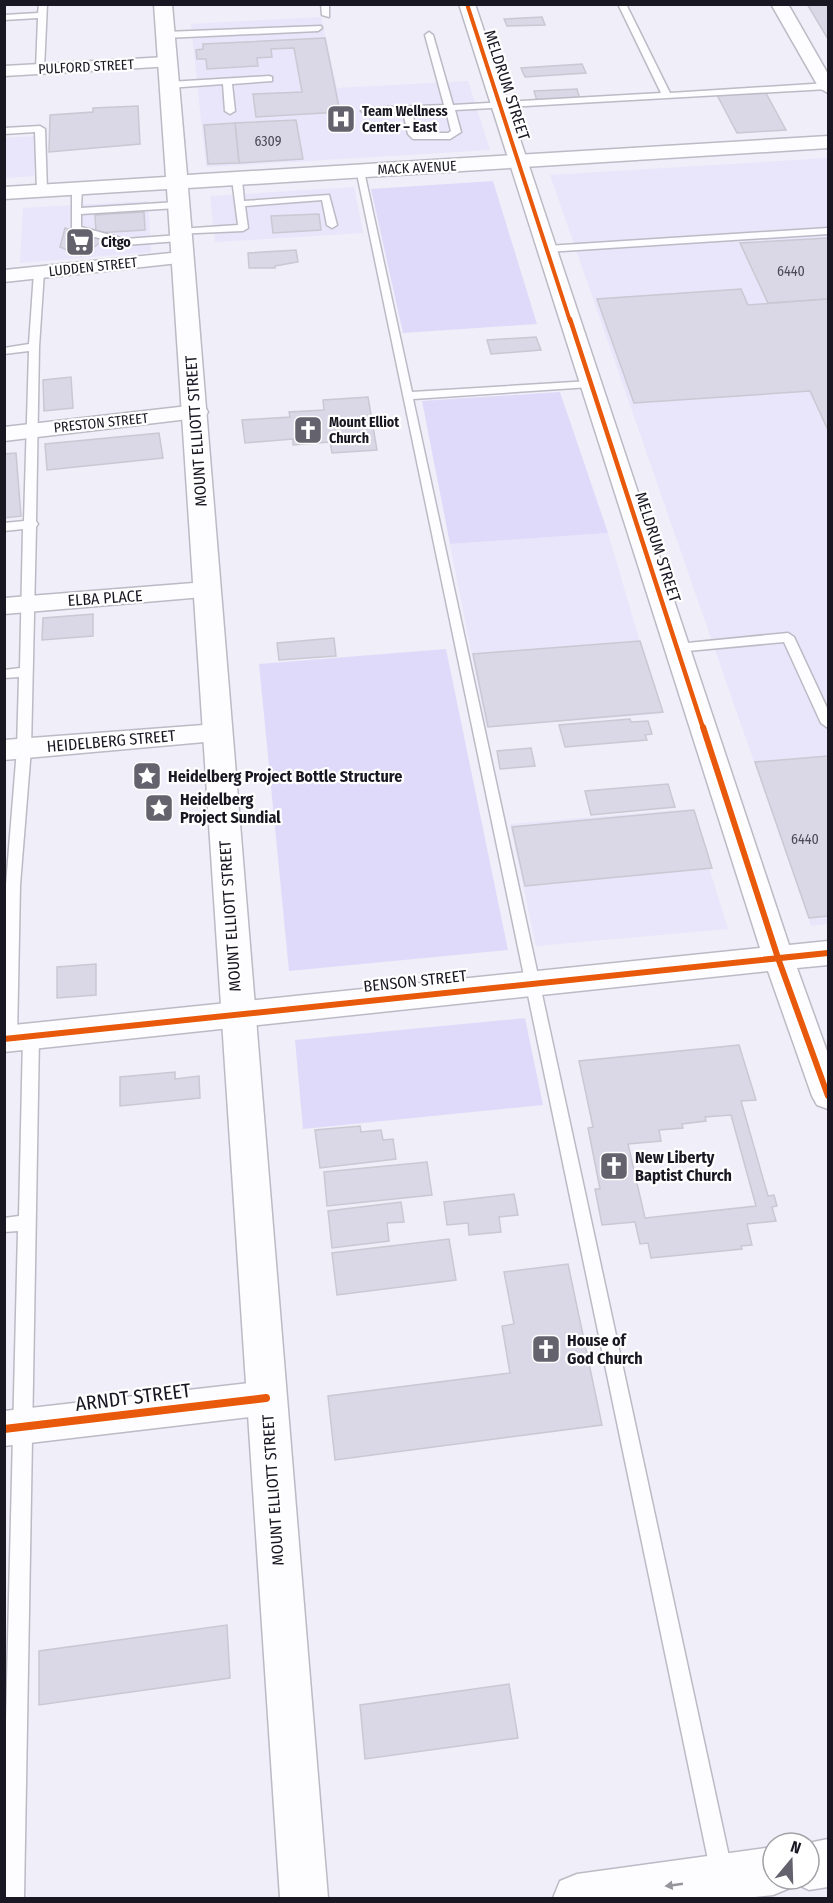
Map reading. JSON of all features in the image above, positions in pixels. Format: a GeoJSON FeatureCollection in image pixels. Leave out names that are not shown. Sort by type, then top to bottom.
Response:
{"type":"FeatureCollection","features":[{"type":"Feature","properties":{"kind":"main road","name":"MOUNT ELLIOTT STREET"},"geometry":{"type":"LineString","coordinates":[[163,4],[180,243],[197,412],[206,590],[304,1899]]}},
{"type":"Feature","properties":{"kind":"main road","name":"MACK AVENUE"},"geometry":{"type":"LineString","coordinates":[[4,193],[129,185],[176,194],[237,179],[828,142]]}},
{"type":"Feature","properties":{"kind":"main road"},"geometry":{"type":"LineString","coordinates":[[578,1899],[725,1888],[761,1875]]}},
{"type":"Feature","properties":{"kind":"street","name":"MELDRUM STREET"},"geometry":{"type":"LineString","coordinates":[[467,4],[778,958],[828,1096]]}},
{"type":"Feature","properties":{"kind":"street"},"geometry":{"type":"LineString","coordinates":[[779,4],[828,87]]}},
{"type":"Feature","properties":{"kind":"street","name":"PULFORD STREET"},"geometry":{"type":"LineString","coordinates":[[4,71],[167,62]]}},
{"type":"Feature","properties":{"kind":"street","name":"LUDDEN STREET"},"geometry":{"type":"LineString","coordinates":[[4,276],[127,264],[180,243]]}},
{"type":"Feature","properties":{"kind":"street","name":"PRESTON STREET"},"geometry":{"type":"LineString","coordinates":[[4,434],[197,412]]}},
{"type":"Feature","properties":{"kind":"street","name":"ELBA PLACE"},"geometry":{"type":"LineString","coordinates":[[16,605],[206,590]]}},
{"type":"Feature","properties":{"kind":"street","name":"HEIDELBERG STREET"},"geometry":{"type":"LineString","coordinates":[[14,749],[217,733]]}},
{"type":"Feature","properties":{"kind":"street","name":"BENSON STREET"},"geometry":{"type":"LineString","coordinates":[[15,1038],[828,953]]}},
{"type":"Feature","properties":{"kind":"street","name":"ARNDT STREET"},"geometry":{"type":"LineString","coordinates":[[14,1428],[266,1398]]}},
{"type":"Feature","properties":{"kind":"lane"},"geometry":{"type":"LineString","coordinates":[[40,69],[44,4]]}},
{"type":"Feature","properties":{"kind":"lane"},"geometry":{"type":"LineString","coordinates":[[325,4],[327,15]]}},
{"type":"Feature","properties":{"kind":"lane"},"geometry":{"type":"LineString","coordinates":[[622,4],[667,96]]}},
{"type":"Feature","properties":{"kind":"lane"},"geometry":{"type":"LineString","coordinates":[[4,18],[43,15]]}},
{"type":"Feature","properties":{"kind":"lane"},"geometry":{"type":"LineString","coordinates":[[165,35],[318,28]]}},
{"type":"Feature","properties":{"kind":"lane"},"geometry":{"type":"LineString","coordinates":[[407,110],[413,135],[420,138],[455,134],[451,108],[429,35]]}},
{"type":"Feature","properties":{"kind":"lane"},"geometry":{"type":"LineString","coordinates":[[169,85],[269,79]]}},
{"type":"Feature","properties":{"kind":"lane"},"geometry":{"type":"LineString","coordinates":[[227,81],[230,111]]}},
{"type":"Feature","properties":{"kind":"lane"},"geometry":{"type":"LineString","coordinates":[[366,111],[500,106],[828,87]]}},
{"type":"Feature","properties":{"kind":"lane"},"geometry":{"type":"LineString","coordinates":[[4,131],[40,129],[42,191]]}},
{"type":"Feature","properties":{"kind":"lane"},"geometry":{"type":"LineString","coordinates":[[359,171],[725,1888]]}},
{"type":"Feature","properties":{"kind":"lane"},"geometry":{"type":"LineString","coordinates":[[321,174],[332,225]]}},
{"type":"Feature","properties":{"kind":"lane"},"geometry":{"type":"LineString","coordinates":[[77,189],[76,229],[180,243],[243,228],[237,179]]}},
{"type":"Feature","properties":{"kind":"lane"},"geometry":{"type":"LineString","coordinates":[[125,211],[129,185]]}},
{"type":"Feature","properties":{"kind":"lane"},"geometry":{"type":"LineString","coordinates":[[77,212],[125,211],[176,194]]}},
{"type":"Feature","properties":{"kind":"lane"},"geometry":{"type":"LineString","coordinates":[[240,204],[326,197]]}},
{"type":"Feature","properties":{"kind":"lane"},"geometry":{"type":"LineString","coordinates":[[547,249],[828,231]]}},
{"type":"Feature","properties":{"kind":"lane"},"geometry":{"type":"LineString","coordinates":[[125,237],[127,264]]}},
{"type":"Feature","properties":{"kind":"lane"},"geometry":{"type":"LineString","coordinates":[[13,1899],[11,1680],[14,1428],[27,1222],[15,1038],[9,885],[14,749],[26,672],[16,605],[32,524],[30,431],[39,272]]}},
{"type":"Feature","properties":{"kind":"lane"},"geometry":{"type":"LineString","coordinates":[[4,351],[34,347]]}},
{"type":"Feature","properties":{"kind":"lane"},"geometry":{"type":"LineString","coordinates":[[407,396],[590,384]]}},
{"type":"Feature","properties":{"kind":"lane"},"geometry":{"type":"LineString","coordinates":[[4,527],[32,524]]}},
{"type":"Feature","properties":{"kind":"lane"},"geometry":{"type":"LineString","coordinates":[[677,648],[788,638],[828,723]]}},
{"type":"Feature","properties":{"kind":"lane"},"geometry":{"type":"LineString","coordinates":[[4,674],[26,672]]}},
{"type":"Feature","properties":{"kind":"lane"},"geometry":{"type":"LineString","coordinates":[[4,1225],[27,1222]]}},
{"type":"Feature","properties":{"kind":"shaded area","name":"Team Wellness Center – East"},"geometry":{"type":"Polygon","coordinates":[[[321,17],[337,88],[468,81],[490,150],[206,167],[191,24],[321,17]]]}},
{"type":"Feature","properties":{"kind":"shaded area"},"geometry":{"type":"Polygon","coordinates":[[[35,136],[34,176],[5,178],[5,138],[35,136]]]}},
{"type":"Feature","properties":{"kind":"shaded area"},"geometry":{"type":"Polygon","coordinates":[[[828,158],[828,924],[811,926],[550,175],[828,158]]]}},
{"type":"Feature","properties":{"kind":"shaded area"},"geometry":{"type":"Polygon","coordinates":[[[493,181],[537,324],[403,333],[371,189],[493,181]]]}},
{"type":"Feature","properties":{"kind":"shaded area"},"geometry":{"type":"Polygon","coordinates":[[[354,187],[363,233],[215,242],[210,196],[354,187]]]}},
{"type":"Feature","properties":{"kind":"shaded area"},"geometry":{"type":"Polygon","coordinates":[[[148,201],[151,252],[20,263],[23,208],[148,201]]]}},
{"type":"Feature","properties":{"kind":"shaded area"},"geometry":{"type":"Polygon","coordinates":[[[560,392],[608,533],[450,544],[422,401],[560,392]]]}},
{"type":"Feature","properties":{"kind":"shaded area"},"geometry":{"type":"Polygon","coordinates":[[[608,533],[661,714],[486,727],[450,544],[608,533]]]}},
{"type":"Feature","properties":{"kind":"shaded area"},"geometry":{"type":"Polygon","coordinates":[[[446,649],[508,950],[289,971],[259,664],[446,649]]]}},
{"type":"Feature","properties":{"kind":"shaded area"},"geometry":{"type":"Polygon","coordinates":[[[691,809],[728,929],[536,946],[510,824],[691,809]]]}},
{"type":"Feature","properties":{"kind":"shaded area"},"geometry":{"type":"Polygon","coordinates":[[[525,1018],[543,1105],[303,1129],[295,1040],[525,1018]]]}},
{"type":"Feature","properties":{"kind":"building"},"geometry":{"type":"Polygon","coordinates":[[[807,4],[828,4],[828,39],[807,4]]]}},
{"type":"Feature","properties":{"kind":"building"},"geometry":{"type":"Polygon","coordinates":[[[542,17],[545,25],[507,26],[504,19],[542,17]]]}},
{"type":"Feature","properties":{"kind":"building"},"geometry":{"type":"Polygon","coordinates":[[[325,38],[340,112],[256,117],[253,94],[302,92],[294,48],[271,49],[272,57],[257,58],[258,66],[207,69],[206,59],[197,59],[196,50],[203,49],[203,44],[325,38]]]}},
{"type":"Feature","properties":{"kind":"building"},"geometry":{"type":"Polygon","coordinates":[[[582,64],[586,73],[525,77],[521,68],[582,64]]]}},
{"type":"Feature","properties":{"kind":"building"},"geometry":{"type":"Polygon","coordinates":[[[577,89],[580,99],[537,101],[534,91],[577,89]]]}},
{"type":"Feature","properties":{"kind":"building"},"geometry":{"type":"Polygon","coordinates":[[[766,93],[786,130],[737,133],[717,95],[766,93]]]}},
{"type":"Feature","properties":{"kind":"building"},"geometry":{"type":"Polygon","coordinates":[[[138,106],[140,144],[49,152],[50,115],[93,112],[93,108],[138,106]]]}},
{"type":"Feature","properties":{"kind":"building"},"geometry":{"type":"Polygon","coordinates":[[[296,120],[303,159],[239,163],[235,123],[296,120]]]}},
{"type":"Feature","properties":{"kind":"building"},"geometry":{"type":"Polygon","coordinates":[[[235,123],[239,163],[208,164],[204,125],[235,123]]]}},
{"type":"Feature","properties":{"kind":"building"},"geometry":{"type":"Polygon","coordinates":[[[144,212],[145,230],[96,233],[95,215],[144,212]]]}},
{"type":"Feature","properties":{"kind":"building"},"geometry":{"type":"Polygon","coordinates":[[[319,214],[321,230],[273,233],[271,216],[319,214]]]}},
{"type":"Feature","properties":{"kind":"building"},"geometry":{"type":"Polygon","coordinates":[[[65,228],[104,240],[81,256],[60,247],[65,228]]]}},
{"type":"Feature","properties":{"kind":"building"},"geometry":{"type":"Polygon","coordinates":[[[828,238],[828,299],[768,303],[740,243],[828,238]]]}},
{"type":"Feature","properties":{"kind":"building"},"geometry":{"type":"Polygon","coordinates":[[[296,250],[298,262],[275,266],[275,268],[249,268],[248,253],[296,250]]]}},
{"type":"Feature","properties":{"kind":"building"},"geometry":{"type":"Polygon","coordinates":[[[741,289],[748,305],[828,299],[828,430],[810,391],[634,403],[597,299],[741,289]]]}},
{"type":"Feature","properties":{"kind":"building"},"geometry":{"type":"Polygon","coordinates":[[[536,337],[541,350],[491,354],[487,340],[536,337]]]}},
{"type":"Feature","properties":{"kind":"building"},"geometry":{"type":"Polygon","coordinates":[[[71,377],[73,408],[44,411],[43,380],[71,377]]]}},
{"type":"Feature","properties":{"kind":"building","name":"Mount Elliot Church"},"geometry":{"type":"Polygon","coordinates":[[[368,397],[377,450],[332,453],[330,442],[293,445],[293,439],[245,443],[242,420],[290,417],[289,412],[324,410],[323,400],[368,397]]]}},
{"type":"Feature","properties":{"kind":"building"},"geometry":{"type":"Polygon","coordinates":[[[159,433],[163,458],[47,470],[45,444],[159,433]]]}},
{"type":"Feature","properties":{"kind":"building"},"geometry":{"type":"Polygon","coordinates":[[[16,453],[21,516],[4,518],[4,454],[16,453]]]}},
{"type":"Feature","properties":{"kind":"building"},"geometry":{"type":"Polygon","coordinates":[[[93,614],[93,636],[42,640],[43,618],[93,614]]]}},
{"type":"Feature","properties":{"kind":"building"},"geometry":{"type":"Polygon","coordinates":[[[334,638],[336,656],[279,660],[277,643],[334,638]]]}},
{"type":"Feature","properties":{"kind":"building"},"geometry":{"type":"Polygon","coordinates":[[[640,641],[663,712],[488,727],[473,654],[640,641]]]}},
{"type":"Feature","properties":{"kind":"building"},"geometry":{"type":"Polygon","coordinates":[[[630,719],[631,722],[648,721],[652,734],[645,735],[647,740],[565,747],[559,725],[630,719]]]}},
{"type":"Feature","properties":{"kind":"building"},"geometry":{"type":"Polygon","coordinates":[[[531,748],[535,766],[500,769],[497,751],[531,748]]]}},
{"type":"Feature","properties":{"kind":"building"},"geometry":{"type":"Polygon","coordinates":[[[828,756],[828,916],[809,918],[755,762],[828,756]]]}},
{"type":"Feature","properties":{"kind":"building"},"geometry":{"type":"Polygon","coordinates":[[[668,784],[675,807],[591,815],[585,791],[668,784]]]}},
{"type":"Feature","properties":{"kind":"building"},"geometry":{"type":"Polygon","coordinates":[[[694,810],[712,868],[525,886],[512,827],[694,810]]]}},
{"type":"Feature","properties":{"kind":"building"},"geometry":{"type":"Polygon","coordinates":[[[96,964],[96,995],[57,998],[57,967],[96,964]]]}},
{"type":"Feature","properties":{"kind":"building","name":"New Liberty Baptist Church"},"geometry":{"type":"Polygon","coordinates":[[[739,1045],[756,1100],[741,1101],[768,1196],[774,1195],[777,1206],[772,1207],[776,1221],[747,1224],[752,1245],[741,1246],[742,1249],[651,1258],[648,1243],[640,1244],[635,1222],[602,1225],[595,1189],[600,1189],[588,1128],[593,1127],[579,1061],[739,1045]],[[731,1115],[705,1117],[706,1121],[682,1124],[683,1128],[659,1130],[661,1141],[628,1144],[645,1218],[756,1206],[731,1115]]]}},
{"type":"Feature","properties":{"kind":"building"},"geometry":{"type":"Polygon","coordinates":[[[175,1072],[175,1079],[199,1076],[200,1098],[120,1106],[120,1077],[175,1072]]]}},
{"type":"Feature","properties":{"kind":"building"},"geometry":{"type":"Polygon","coordinates":[[[360,1126],[361,1132],[381,1130],[383,1140],[393,1139],[396,1159],[320,1168],[315,1130],[360,1126]]]}},
{"type":"Feature","properties":{"kind":"building"},"geometry":{"type":"Polygon","coordinates":[[[427,1162],[432,1195],[327,1206],[324,1172],[427,1162]]]}},
{"type":"Feature","properties":{"kind":"building"},"geometry":{"type":"Polygon","coordinates":[[[514,1194],[518,1215],[499,1217],[501,1232],[469,1235],[468,1223],[447,1225],[444,1202],[514,1194]]]}},
{"type":"Feature","properties":{"kind":"building"},"geometry":{"type":"Polygon","coordinates":[[[401,1202],[404,1222],[387,1223],[389,1241],[332,1248],[328,1211],[401,1202]]]}},
{"type":"Feature","properties":{"kind":"building"},"geometry":{"type":"Polygon","coordinates":[[[449,1239],[456,1280],[337,1295],[332,1253],[449,1239]]]}},
{"type":"Feature","properties":{"kind":"building","name":"House of God Church"},"geometry":{"type":"Polygon","coordinates":[[[568,1264],[602,1425],[335,1460],[328,1396],[510,1373],[502,1326],[514,1324],[504,1272],[568,1264]]]}},
{"type":"Feature","properties":{"kind":"building"},"geometry":{"type":"Polygon","coordinates":[[[227,1625],[230,1678],[39,1705],[39,1651],[227,1625]]]}},
{"type":"Feature","properties":{"kind":"building"},"geometry":{"type":"Polygon","coordinates":[[[509,1684],[518,1738],[365,1759],[360,1705],[509,1684]]]}},
{"type":"Feature","properties":{"kind":"cycle path"},"geometry":{"type":"LineString","coordinates":[[467,4],[778,958],[828,1096]]}},
{"type":"Feature","properties":{"kind":"cycle path"},"geometry":{"type":"LineString","coordinates":[[4,1039],[828,953]]}},
{"type":"Feature","properties":{"kind":"cycle path"},"geometry":{"type":"LineString","coordinates":[[4,1429],[266,1398]]}},
{"type":"Feature","properties":{"kind":"place","name":"Team Wellness Center – East"},"geometry":{"type":"Point","coordinates":[341,119]}},
{"type":"Feature","properties":{"kind":"place","name":"Citgo"},"geometry":{"type":"Point","coordinates":[80,242]}},
{"type":"Feature","properties":{"kind":"place","name":"Mount Elliot Church"},"geometry":{"type":"Point","coordinates":[308,430]}},
{"type":"Feature","properties":{"kind":"place","name":"Heidelberg Project Bottle Structure"},"geometry":{"type":"Point","coordinates":[147,776]}},
{"type":"Feature","properties":{"kind":"place","name":"Heidelberg Project Sundial"},"geometry":{"type":"Point","coordinates":[159,808]}},
{"type":"Feature","properties":{"kind":"place","name":"New Liberty Baptist Church"},"geometry":{"type":"Point","coordinates":[614,1166]}},
{"type":"Feature","properties":{"kind":"place","name":"House of God Church"},"geometry":{"type":"Point","coordinates":[546,1349]}}]}
